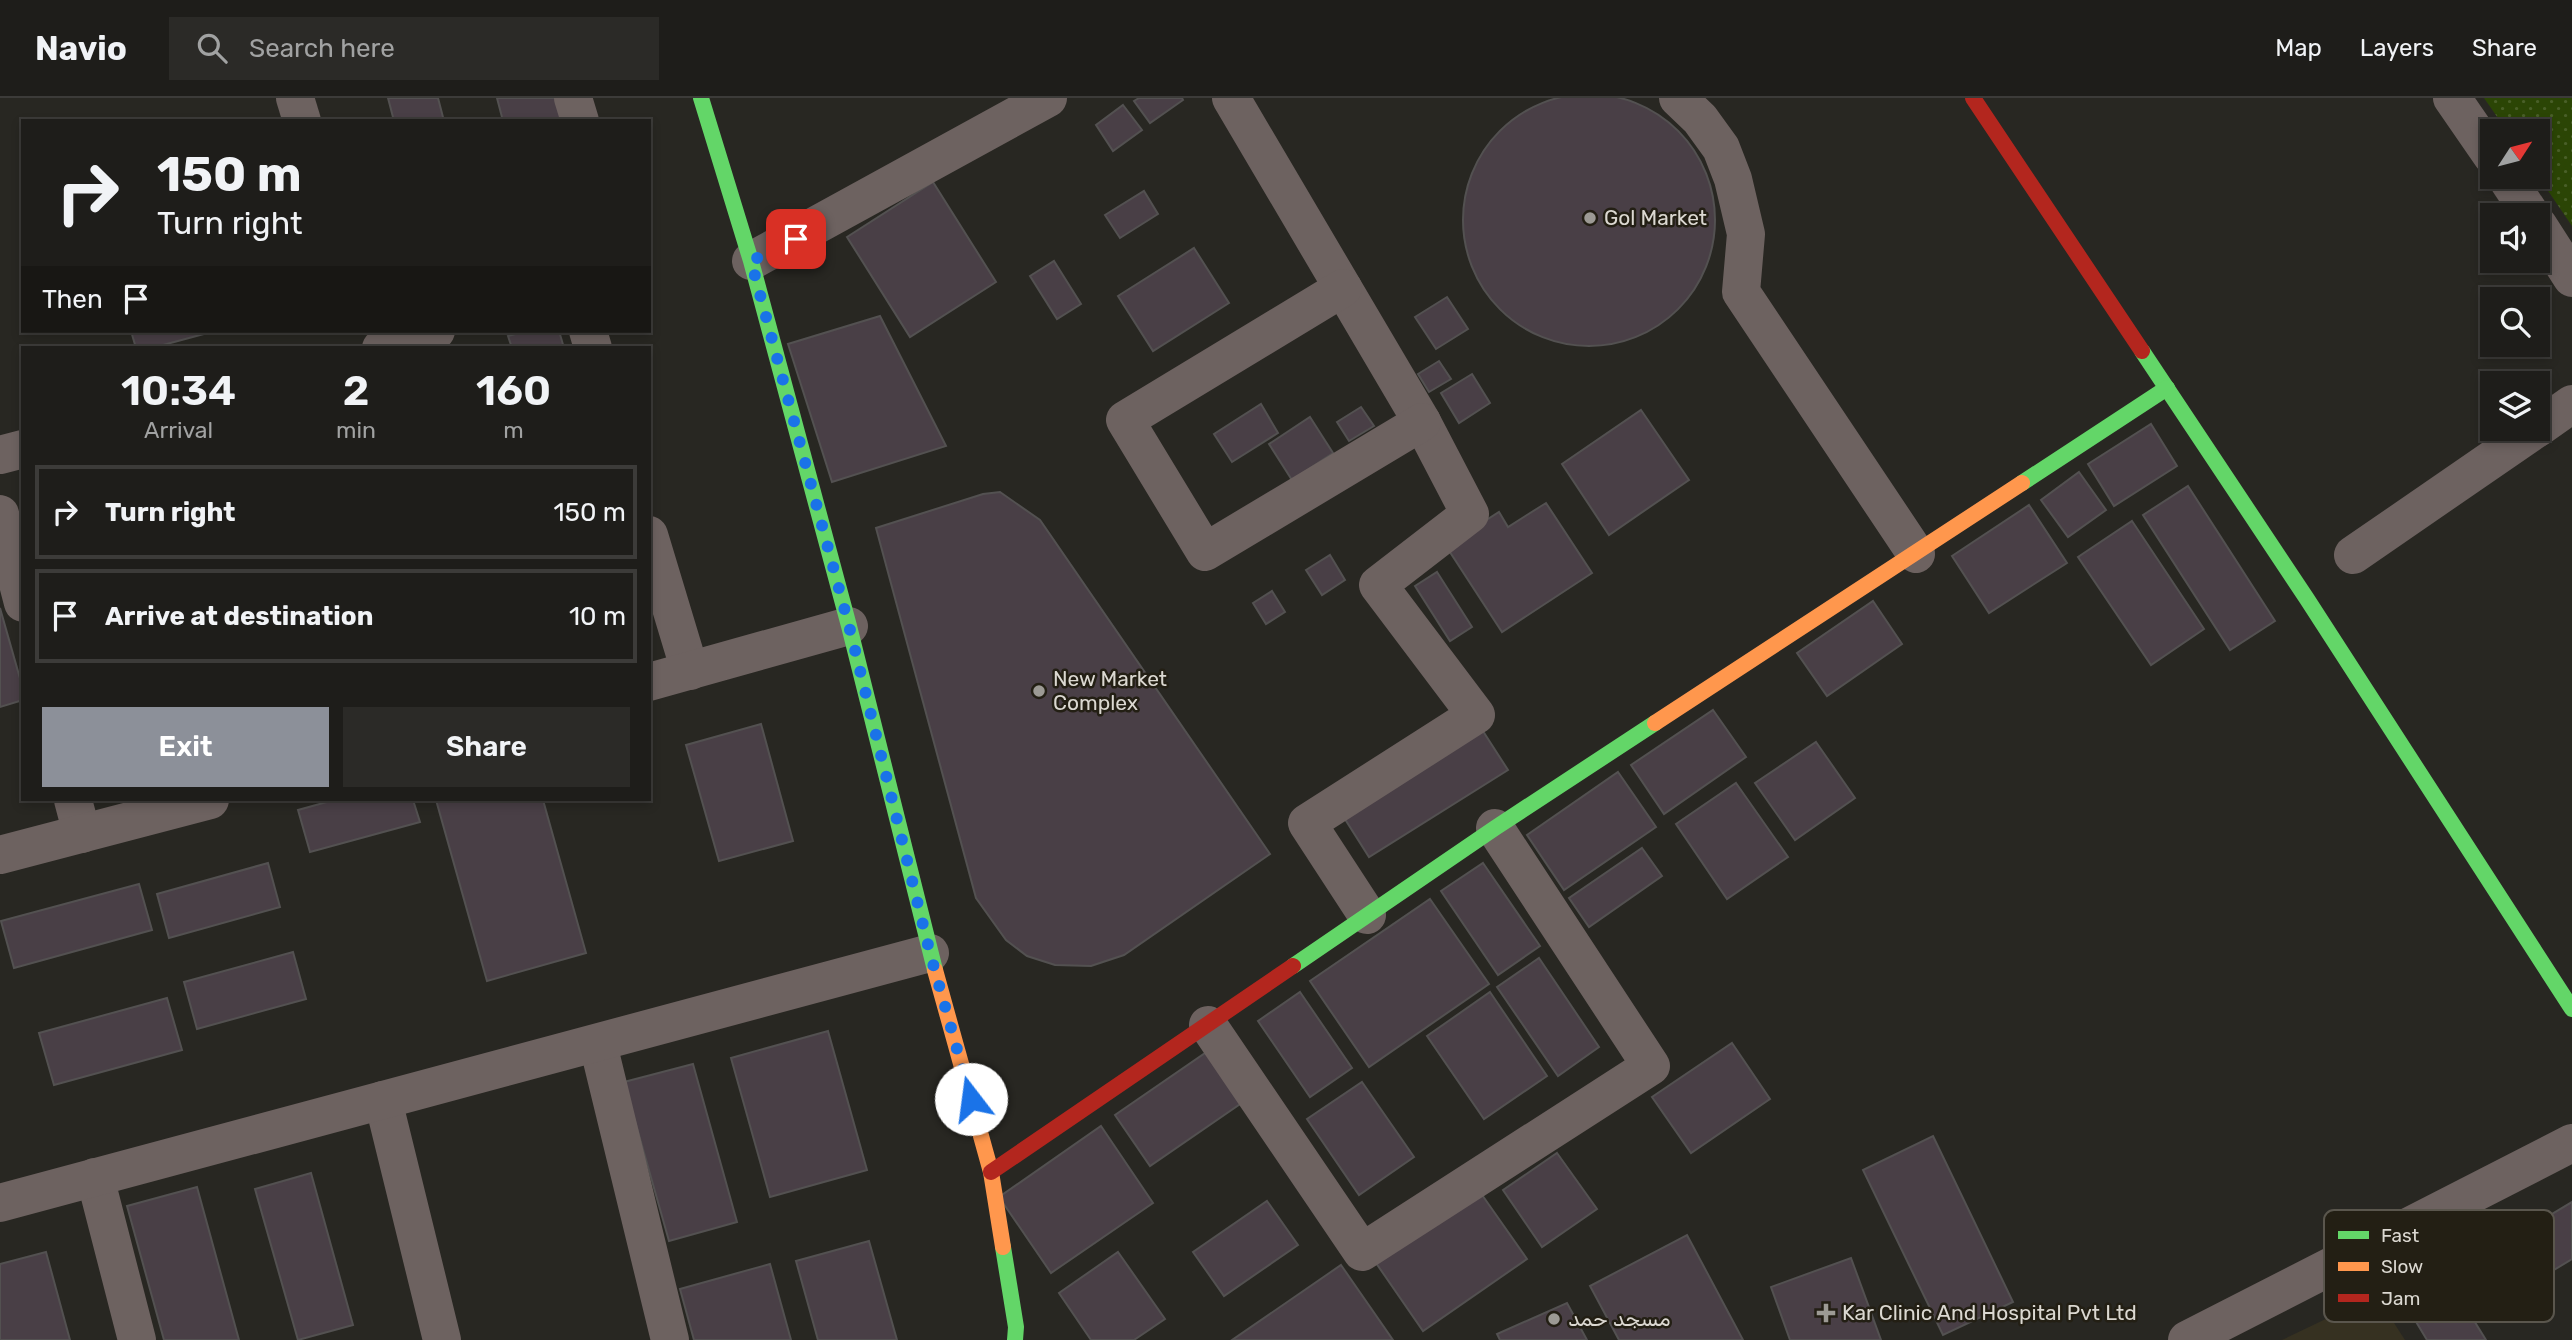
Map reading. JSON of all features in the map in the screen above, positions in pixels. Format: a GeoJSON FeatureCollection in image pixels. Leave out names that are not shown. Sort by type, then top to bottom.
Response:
{"type":"FeatureCollection","features":[{"type":"Feature","properties":{"kind":"street"},"geometry":{"type":"LineString","coordinates":[[295,98],[301,119]]}},
{"type":"Feature","properties":{"kind":"street"},"geometry":{"type":"LineString","coordinates":[[573,98],[579,119]]}},
{"type":"Feature","properties":{"kind":"street"},"geometry":{"type":"LineString","coordinates":[[701,98],[751,261],[849,626],[930,953],[991,1172],[1022,1335]]}},
{"type":"Feature","properties":{"kind":"street"},"geometry":{"type":"LineString","coordinates":[[751,261],[1048,98]]}},
{"type":"Feature","properties":{"kind":"street"},"geometry":{"type":"LineString","coordinates":[[1231,98],[1422,422],[1470,513],[1378,585],[1476,715],[1307,822],[1367,915]]}},
{"type":"Feature","properties":{"kind":"street"},"geometry":{"type":"LineString","coordinates":[[1678,98],[1700,119],[1721,148],[1733,179],[1745,234],[1741,292],[1916,554]]}},
{"type":"Feature","properties":{"kind":"street"},"geometry":{"type":"LineString","coordinates":[[1973,98],[2307,599],[2572,1009]]}},
{"type":"Feature","properties":{"kind":"street"},"geometry":{"type":"LineString","coordinates":[[2452,98],[2480,139]]}},
{"type":"Feature","properties":{"kind":"street"},"geometry":{"type":"LineString","coordinates":[[2550,244],[2572,278]]}},
{"type":"Feature","properties":{"kind":"street"},"geometry":{"type":"LineString","coordinates":[[1343,288],[1125,420],[1205,552],[1422,422]]}},
{"type":"Feature","properties":{"kind":"street"},"geometry":{"type":"LineString","coordinates":[[387,346],[430,333]]}},
{"type":"Feature","properties":{"kind":"street"},"geometry":{"type":"LineString","coordinates":[[991,1172],[1494,828],[2167,388]]}},
{"type":"Feature","properties":{"kind":"street"},"geometry":{"type":"LineString","coordinates":[[2550,419],[2572,404]]}},
{"type":"Feature","properties":{"kind":"street"},"geometry":{"type":"LineString","coordinates":[[2353,555],[2518,441]]}},
{"type":"Feature","properties":{"kind":"street"},"geometry":{"type":"LineString","coordinates":[[0,455],[21,450]]}},
{"type":"Feature","properties":{"kind":"street"},"geometry":{"type":"LineString","coordinates":[[0,514],[21,595]]}},
{"type":"Feature","properties":{"kind":"street"},"geometry":{"type":"LineString","coordinates":[[651,542],[690,671]]}},
{"type":"Feature","properties":{"kind":"street"},"geometry":{"type":"LineString","coordinates":[[651,681],[849,626]]}},
{"type":"Feature","properties":{"kind":"street"},"geometry":{"type":"LineString","coordinates":[[0,855],[77,817],[202,801]]}},
{"type":"Feature","properties":{"kind":"street"},"geometry":{"type":"LineString","coordinates":[[1208,1025],[1362,1252],[1651,1066],[1494,828]]}},
{"type":"Feature","properties":{"kind":"street"},"geometry":{"type":"LineString","coordinates":[[0,1203],[930,953]]}},
{"type":"Feature","properties":{"kind":"street"},"geometry":{"type":"LineString","coordinates":[[598,1044],[670,1340]]}},
{"type":"Feature","properties":{"kind":"street"},"geometry":{"type":"LineString","coordinates":[[383,1100],[442,1340]]}},
{"type":"Feature","properties":{"kind":"street"},"geometry":{"type":"LineString","coordinates":[[2441,1210],[2572,1143]]}},
{"type":"Feature","properties":{"kind":"street"},"geometry":{"type":"LineString","coordinates":[[95,1177],[137,1340]]}},
{"type":"Feature","properties":{"kind":"street"},"geometry":{"type":"LineString","coordinates":[[2187,1340],[2324,1270]]}},
{"type":"Feature","properties":{"kind":"shaded area"},"geometry":{"type":"Polygon","coordinates":[[[2324,1320],[2324,1322],[2393,1322],[2405,1340],[2282,1340],[2324,1320]]]}},
{"type":"Feature","properties":{"kind":"green space"},"geometry":{"type":"Polygon","coordinates":[[[2484,98],[2572,98],[2572,226],[2547,189],[2550,189],[2550,119],[2499,119],[2484,98]]]}},
{"type":"Feature","properties":{"kind":"building","name":"Gol Market"},"geometry":{"type":"Polygon","coordinates":[[[1589,94],[1614,97],[1637,104],[1659,115],[1678,131],[1694,150],[1705,172],[1712,195],[1715,220],[1712,245],[1705,268],[1694,290],[1678,309],[1659,325],[1637,336],[1614,343],[1589,346],[1564,343],[1541,336],[1519,325],[1500,309],[1484,290],[1473,268],[1466,245],[1463,220],[1466,195],[1473,172],[1484,150],[1500,131],[1519,115],[1541,104],[1564,97],[1589,94]]]}},
{"type":"Feature","properties":{"kind":"building"},"geometry":{"type":"Polygon","coordinates":[[[388,98],[438,98],[443,119],[393,119],[388,98]]]}},
{"type":"Feature","properties":{"kind":"building"},"geometry":{"type":"Polygon","coordinates":[[[497,98],[557,98],[563,119],[502,119],[497,98]]]}},
{"type":"Feature","properties":{"kind":"building"},"geometry":{"type":"Polygon","coordinates":[[[1139,98],[1183,100],[1150,123],[1134,101],[1139,98]]]}},
{"type":"Feature","properties":{"kind":"building"},"geometry":{"type":"Polygon","coordinates":[[[1123,105],[1142,130],[1113,151],[1096,125],[1123,105]]]}},
{"type":"Feature","properties":{"kind":"building"},"geometry":{"type":"Polygon","coordinates":[[[933,182],[996,282],[910,337],[847,237],[933,182]]]}},
{"type":"Feature","properties":{"kind":"building"},"geometry":{"type":"Polygon","coordinates":[[[1144,191],[1158,214],[1120,238],[1105,215],[1144,191]]]}},
{"type":"Feature","properties":{"kind":"building"},"geometry":{"type":"Polygon","coordinates":[[[1194,248],[1229,303],[1153,351],[1118,296],[1194,248]]]}},
{"type":"Feature","properties":{"kind":"building"},"geometry":{"type":"Polygon","coordinates":[[[1054,261],[1081,304],[1057,319],[1030,276],[1054,261]]]}},
{"type":"Feature","properties":{"kind":"building"},"geometry":{"type":"Polygon","coordinates":[[[1447,297],[1468,329],[1436,349],[1415,317],[1447,297]]]}},
{"type":"Feature","properties":{"kind":"building"},"geometry":{"type":"Polygon","coordinates":[[[880,316],[946,446],[832,482],[788,344],[880,316]]]}},
{"type":"Feature","properties":{"kind":"building"},"geometry":{"type":"Polygon","coordinates":[[[132,333],[208,333],[159,346],[135,346],[132,333]]]}},
{"type":"Feature","properties":{"kind":"building"},"geometry":{"type":"Polygon","coordinates":[[[519,333],[560,333],[563,346],[511,346],[508,336],[519,333]]]}},
{"type":"Feature","properties":{"kind":"building"},"geometry":{"type":"Polygon","coordinates":[[[1439,361],[1451,379],[1429,392],[1418,374],[1439,361]]]}},
{"type":"Feature","properties":{"kind":"building"},"geometry":{"type":"Polygon","coordinates":[[[1472,374],[1490,403],[1459,423],[1441,393],[1472,374]]]}},
{"type":"Feature","properties":{"kind":"building"},"geometry":{"type":"Polygon","coordinates":[[[1261,404],[1278,433],[1232,462],[1214,434],[1261,404]]]}},
{"type":"Feature","properties":{"kind":"building"},"geometry":{"type":"Polygon","coordinates":[[[1361,407],[1374,426],[1349,441],[1337,422],[1361,407]]]}},
{"type":"Feature","properties":{"kind":"building"},"geometry":{"type":"Polygon","coordinates":[[[1641,410],[1689,480],[1609,535],[1562,464],[1641,410]]]}},
{"type":"Feature","properties":{"kind":"building"},"geometry":{"type":"Polygon","coordinates":[[[1310,417],[1333,453],[1292,480],[1269,444],[1310,417]]]}},
{"type":"Feature","properties":{"kind":"building"},"geometry":{"type":"Polygon","coordinates":[[[2151,424],[2177,466],[2114,506],[2088,464],[2151,424]]]}},
{"type":"Feature","properties":{"kind":"building"},"geometry":{"type":"Polygon","coordinates":[[[2079,472],[2106,510],[2068,537],[2041,500],[2079,472]]]}},
{"type":"Feature","properties":{"kind":"building"},"geometry":{"type":"Polygon","coordinates":[[[2188,486],[2275,621],[2230,650],[2143,515],[2188,486]]]}},
{"type":"Feature","properties":{"kind":"building","name":"New Market Complex"},"geometry":{"type":"Polygon","coordinates":[[[1000,492],[1040,520],[1270,854],[1124,955],[1091,966],[1055,965],[1027,956],[1006,940],[976,898],[876,528],[983,494],[1000,492]]]}},
{"type":"Feature","properties":{"kind":"building"},"geometry":{"type":"Polygon","coordinates":[[[1546,503],[1592,573],[1502,632],[1446,546],[1499,512],[1508,527],[1546,503]]]}},
{"type":"Feature","properties":{"kind":"building"},"geometry":{"type":"Polygon","coordinates":[[[2029,505],[2067,563],[1989,613],[1952,556],[2029,505]]]}},
{"type":"Feature","properties":{"kind":"building"},"geometry":{"type":"Polygon","coordinates":[[[2132,521],[2204,629],[2151,665],[2078,557],[2132,521]]]}},
{"type":"Feature","properties":{"kind":"building"},"geometry":{"type":"Polygon","coordinates":[[[1330,555],[1345,580],[1322,595],[1306,570],[1330,555]]]}},
{"type":"Feature","properties":{"kind":"building"},"geometry":{"type":"Polygon","coordinates":[[[1437,572],[1472,627],[1450,641],[1415,586],[1437,572]]]}},
{"type":"Feature","properties":{"kind":"building"},"geometry":{"type":"Polygon","coordinates":[[[1272,591],[1285,612],[1266,624],[1253,603],[1272,591]]]}},
{"type":"Feature","properties":{"kind":"building"},"geometry":{"type":"Polygon","coordinates":[[[1873,601],[1902,644],[1827,696],[1797,653],[1873,601]]]}},
{"type":"Feature","properties":{"kind":"building"},"geometry":{"type":"Polygon","coordinates":[[[0,608],[21,682],[21,701],[0,707],[0,608]]]}},
{"type":"Feature","properties":{"kind":"building"},"geometry":{"type":"Polygon","coordinates":[[[1713,710],[1746,757],[1664,814],[1631,765],[1713,710]]]}},
{"type":"Feature","properties":{"kind":"building"},"geometry":{"type":"Polygon","coordinates":[[[761,724],[793,841],[719,861],[686,745],[761,724]]]}},
{"type":"Feature","properties":{"kind":"building"},"geometry":{"type":"Polygon","coordinates":[[[1481,728],[1508,770],[1369,857],[1343,816],[1481,728]]]}},
{"type":"Feature","properties":{"kind":"building"},"geometry":{"type":"Polygon","coordinates":[[[1816,742],[1855,798],[1795,840],[1755,783],[1816,742]]]}},
{"type":"Feature","properties":{"kind":"building"},"geometry":{"type":"Polygon","coordinates":[[[1618,772],[1656,827],[1564,890],[1527,835],[1618,772]]]}},
{"type":"Feature","properties":{"kind":"building"},"geometry":{"type":"Polygon","coordinates":[[[1736,783],[1788,857],[1727,899],[1676,824],[1736,783]]]}},
{"type":"Feature","properties":{"kind":"building"},"geometry":{"type":"Polygon","coordinates":[[[330,801],[413,801],[420,822],[310,852],[298,810],[330,801]]]}},
{"type":"Feature","properties":{"kind":"building"},"geometry":{"type":"Polygon","coordinates":[[[436,801],[543,801],[586,953],[487,981],[436,801]]]}},
{"type":"Feature","properties":{"kind":"building"},"geometry":{"type":"Polygon","coordinates":[[[1642,848],[1662,876],[1589,927],[1569,898],[1642,848]]]}},
{"type":"Feature","properties":{"kind":"building"},"geometry":{"type":"Polygon","coordinates":[[[268,863],[280,907],[169,938],[157,894],[268,863]]]}},
{"type":"Feature","properties":{"kind":"building"},"geometry":{"type":"Polygon","coordinates":[[[1483,863],[1540,946],[1498,975],[1441,891],[1483,863]]]}},
{"type":"Feature","properties":{"kind":"building"},"geometry":{"type":"Polygon","coordinates":[[[139,884],[152,930],[14,968],[1,921],[139,884]]]}},
{"type":"Feature","properties":{"kind":"building"},"geometry":{"type":"Polygon","coordinates":[[[1430,899],[1489,984],[1369,1067],[1310,981],[1430,899]]]}},
{"type":"Feature","properties":{"kind":"building"},"geometry":{"type":"Polygon","coordinates":[[[293,952],[306,999],[197,1029],[184,982],[293,952]]]}},
{"type":"Feature","properties":{"kind":"building"},"geometry":{"type":"Polygon","coordinates":[[[1539,958],[1599,1047],[1558,1076],[1497,987],[1539,958]]]}},
{"type":"Feature","properties":{"kind":"building"},"geometry":{"type":"Polygon","coordinates":[[[1300,992],[1352,1068],[1310,1097],[1258,1021],[1300,992]]]}},
{"type":"Feature","properties":{"kind":"building"},"geometry":{"type":"Polygon","coordinates":[[[1490,992],[1547,1076],[1484,1119],[1427,1036],[1490,992]]]}},
{"type":"Feature","properties":{"kind":"building"},"geometry":{"type":"Polygon","coordinates":[[[167,998],[182,1050],[54,1085],[39,1033],[167,998]]]}},
{"type":"Feature","properties":{"kind":"building"},"geometry":{"type":"Polygon","coordinates":[[[828,1031],[867,1170],[770,1197],[731,1058],[828,1031]]]}},
{"type":"Feature","properties":{"kind":"building"},"geometry":{"type":"Polygon","coordinates":[[[1732,1043],[1770,1099],[1691,1153],[1652,1097],[1732,1043]]]}},
{"type":"Feature","properties":{"kind":"building"},"geometry":{"type":"Polygon","coordinates":[[[1211,1049],[1246,1100],[1150,1166],[1115,1115],[1211,1049]]]}},
{"type":"Feature","properties":{"kind":"building"},"geometry":{"type":"Polygon","coordinates":[[[693,1064],[737,1222],[669,1241],[624,1082],[693,1064]]]}},
{"type":"Feature","properties":{"kind":"building"},"geometry":{"type":"Polygon","coordinates":[[[1362,1082],[1414,1157],[1359,1195],[1307,1119],[1362,1082]]]}},
{"type":"Feature","properties":{"kind":"building"},"geometry":{"type":"Polygon","coordinates":[[[1101,1126],[1153,1203],[1051,1273],[999,1197],[1101,1126]]]}},
{"type":"Feature","properties":{"kind":"building"},"geometry":{"type":"Polygon","coordinates":[[[1933,1136],[2013,1302],[1943,1335],[1863,1170],[1933,1136]]]}},
{"type":"Feature","properties":{"kind":"building"},"geometry":{"type":"Polygon","coordinates":[[[1557,1153],[1597,1209],[1542,1247],[1503,1190],[1557,1153]]]}},
{"type":"Feature","properties":{"kind":"building"},"geometry":{"type":"Polygon","coordinates":[[[311,1173],[353,1325],[298,1340],[255,1189],[311,1173]]]}},
{"type":"Feature","properties":{"kind":"building"},"geometry":{"type":"Polygon","coordinates":[[[197,1187],[239,1340],[164,1340],[127,1206],[197,1187]]]}},
{"type":"Feature","properties":{"kind":"building"},"geometry":{"type":"Polygon","coordinates":[[[1480,1192],[1527,1259],[1423,1331],[1376,1263],[1480,1192]]]}},
{"type":"Feature","properties":{"kind":"building"},"geometry":{"type":"Polygon","coordinates":[[[1267,1201],[1298,1245],[1224,1296],[1193,1252],[1267,1201]]]}},
{"type":"Feature","properties":{"kind":"building"},"geometry":{"type":"Polygon","coordinates":[[[2572,1202],[2572,1259],[2554,1270],[2554,1213],[2572,1202]]]}},
{"type":"Feature","properties":{"kind":"building"},"geometry":{"type":"Polygon","coordinates":[[[1687,1235],[1743,1340],[1619,1340],[1590,1286],[1687,1235]]]}},
{"type":"Feature","properties":{"kind":"building"},"geometry":{"type":"Polygon","coordinates":[[[869,1241],[897,1340],[818,1340],[796,1261],[869,1241]]]}},
{"type":"Feature","properties":{"kind":"building"},"geometry":{"type":"Polygon","coordinates":[[[46,1252],[70,1340],[0,1340],[0,1264],[46,1252]]]}},
{"type":"Feature","properties":{"kind":"building"},"geometry":{"type":"Polygon","coordinates":[[[1118,1252],[1165,1319],[1134,1340],[1091,1340],[1059,1293],[1118,1252]]]}},
{"type":"Feature","properties":{"kind":"building","name":"Kar Clinic And Hospital Pvt Ltd"},"geometry":{"type":"Polygon","coordinates":[[[1851,1258],[1881,1340],[1790,1340],[1771,1287],[1851,1258]]]}},
{"type":"Feature","properties":{"kind":"building"},"geometry":{"type":"Polygon","coordinates":[[[770,1264],[791,1340],[694,1340],[680,1289],[770,1264]]]}},
{"type":"Feature","properties":{"kind":"building"},"geometry":{"type":"Polygon","coordinates":[[[1341,1265],[1393,1340],[1232,1340],[1341,1265]]]}},
{"type":"Feature","properties":{"kind":"building","name":"مسجد حمد"},"geometry":{"type":"Polygon","coordinates":[[[1567,1303],[1587,1340],[1500,1340],[1497,1334],[1567,1303]]]}},
{"type":"Feature","properties":{"kind":"building"},"geometry":{"type":"Polygon","coordinates":[[[2416,1322],[2475,1322],[2486,1340],[2427,1340],[2416,1322]]]}},
{"type":"Feature","properties":{"kind":"traffic: fast"},"geometry":{"type":"LineString","coordinates":[[701,98],[751,261],[849,626],[935,970]]}},
{"type":"Feature","properties":{"kind":"traffic: fast"},"geometry":{"type":"LineString","coordinates":[[2142,351],[2307,599],[2572,1009]]}},
{"type":"Feature","properties":{"kind":"traffic: fast"},"geometry":{"type":"LineString","coordinates":[[2022,483],[2167,388]]}},
{"type":"Feature","properties":{"kind":"traffic: fast"},"geometry":{"type":"LineString","coordinates":[[1293,966],[1655,723]]}},
{"type":"Feature","properties":{"kind":"traffic: fast"},"geometry":{"type":"LineString","coordinates":[[1003,1247],[1016,1327],[1015,1340]]}},
{"type":"Feature","properties":{"kind":"traffic: slow"},"geometry":{"type":"LineString","coordinates":[[1655,723],[2022,483]]}},
{"type":"Feature","properties":{"kind":"traffic: slow"},"geometry":{"type":"LineString","coordinates":[[935,970],[991,1172],[1003,1247]]}},
{"type":"Feature","properties":{"kind":"traffic: jam"},"geometry":{"type":"LineString","coordinates":[[1973,98],[2142,351]]}},
{"type":"Feature","properties":{"kind":"traffic: jam"},"geometry":{"type":"LineString","coordinates":[[991,1172],[1293,966]]}},
{"type":"Feature","properties":{"kind":"place","name":"Gol Market"},"geometry":{"type":"Point","coordinates":[1590,218]}},
{"type":"Feature","properties":{"kind":"place","name":"New Market Complex"},"geometry":{"type":"Point","coordinates":[1039,691]}},
{"type":"Feature","properties":{"kind":"place","name":"Kar Clinic And Hospital Pvt Ltd"},"geometry":{"type":"Point","coordinates":[1826,1313]}},
{"type":"Feature","properties":{"kind":"place","name":"مسجد حمد"},"geometry":{"type":"Point","coordinates":[1554,1319]}},
{"type":"Feature","properties":{"kind":"route"},"geometry":{"type":"LineString","coordinates":[[796,239],[751,261],[849,626],[930,953],[971,1099]]}}]}
